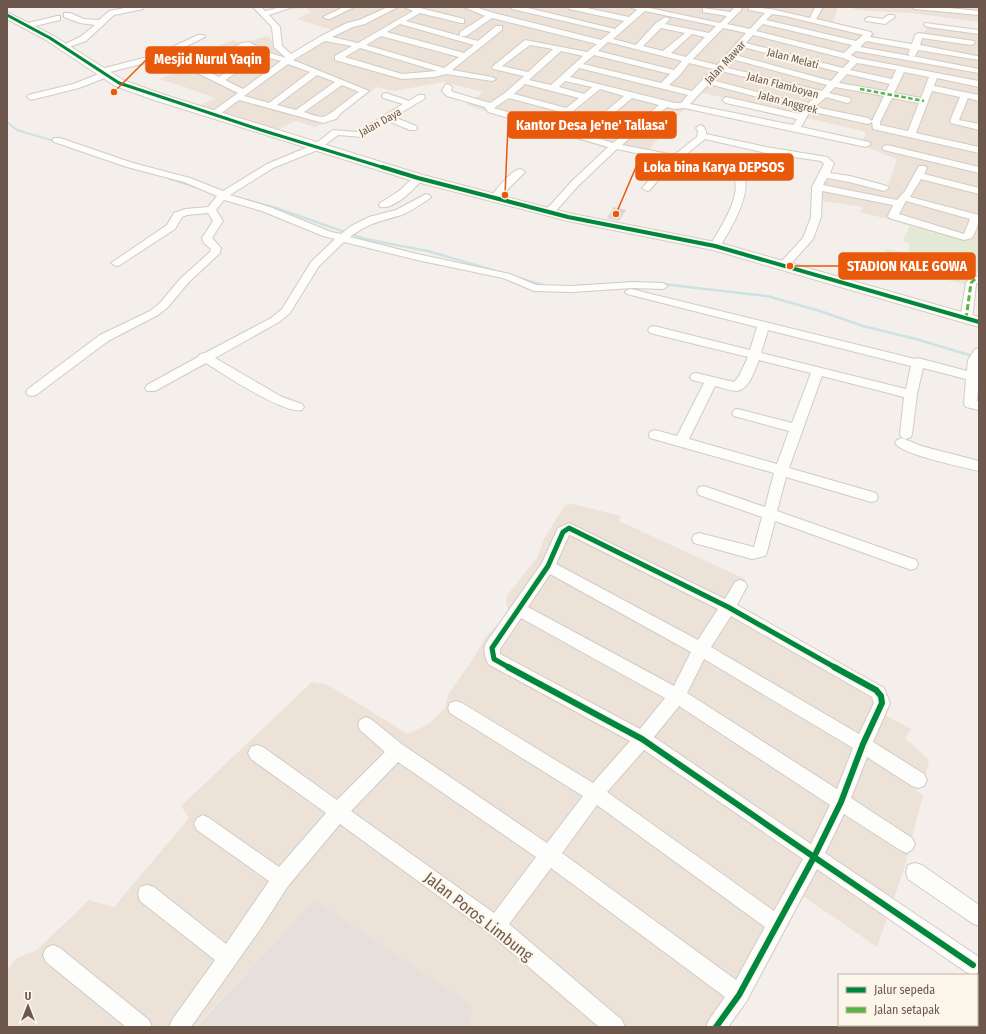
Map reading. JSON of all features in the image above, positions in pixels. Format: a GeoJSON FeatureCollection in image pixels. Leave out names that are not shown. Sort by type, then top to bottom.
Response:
{"type":"FeatureCollection","features":[{"type":"Feature","properties":{"kind":"street"},"geometry":{"type":"LineString","coordinates":[[63,47],[83,39],[112,13],[140,7]]}},
{"type":"Feature","properties":{"kind":"street"},"geometry":{"type":"LineString","coordinates":[[258,7],[276,27],[278,47],[289,60]]}},
{"type":"Feature","properties":{"kind":"street"},"geometry":{"type":"LineString","coordinates":[[264,14],[289,7]]}},
{"type":"Feature","properties":{"kind":"street"},"geometry":{"type":"LineString","coordinates":[[350,7],[327,17],[350,25]]}},
{"type":"Feature","properties":{"kind":"street"},"geometry":{"type":"LineString","coordinates":[[213,115],[289,60],[324,38],[350,25],[362,22],[394,7]]}},
{"type":"Feature","properties":{"kind":"street"},"geometry":{"type":"LineString","coordinates":[[408,7],[461,21]]}},
{"type":"Feature","properties":{"kind":"street","name":"Jalan Flamboyan"},"geometry":{"type":"LineString","coordinates":[[468,7],[539,28],[638,47],[847,100]]}},
{"type":"Feature","properties":{"kind":"street"},"geometry":{"type":"LineString","coordinates":[[463,34],[496,7]]}},
{"type":"Feature","properties":{"kind":"street"},"geometry":{"type":"LineString","coordinates":[[515,7],[616,31]]}},
{"type":"Feature","properties":{"kind":"street"},"geometry":{"type":"LineString","coordinates":[[539,28],[568,7]]}},
{"type":"Feature","properties":{"kind":"street"},"geometry":{"type":"LineString","coordinates":[[572,7],[630,20]]}},
{"type":"Feature","properties":{"kind":"street"},"geometry":{"type":"LineString","coordinates":[[634,7],[752,32],[846,56],[855,60],[979,84]]}},
{"type":"Feature","properties":{"kind":"street"},"geometry":{"type":"LineString","coordinates":[[812,20],[819,7]]}},
{"type":"Feature","properties":{"kind":"street"},"geometry":{"type":"LineString","coordinates":[[915,7],[979,13]]}},
{"type":"Feature","properties":{"kind":"street"},"geometry":{"type":"LineString","coordinates":[[752,8],[812,20],[862,35],[915,46],[978,62]]}},
{"type":"Feature","properties":{"kind":"street"},"geometry":{"type":"LineString","coordinates":[[553,88],[565,78],[576,65],[643,9]]}},
{"type":"Feature","properties":{"kind":"street"},"geometry":{"type":"LineString","coordinates":[[419,10],[338,58],[402,77],[435,75],[445,71],[499,28]]}},
{"type":"Feature","properties":{"kind":"street"},"geometry":{"type":"LineString","coordinates":[[663,86],[735,12],[706,10]]}},
{"type":"Feature","properties":{"kind":"street","name":"Jalan Mawar"},"geometry":{"type":"LineString","coordinates":[[680,106],[708,81],[760,21],[771,11]]}},
{"type":"Feature","properties":{"kind":"street"},"geometry":{"type":"LineString","coordinates":[[7,15],[63,47],[102,74],[119,83],[213,115],[418,178],[549,212],[715,246],[973,320],[971,283],[975,279],[979,279]]}},
{"type":"Feature","properties":{"kind":"street"},"geometry":{"type":"LineString","coordinates":[[67,15],[83,21],[101,23]]}},
{"type":"Feature","properties":{"kind":"street"},"geometry":{"type":"LineString","coordinates":[[638,47],[671,15]]}},
{"type":"Feature","properties":{"kind":"street"},"geometry":{"type":"LineString","coordinates":[[846,56],[856,46],[870,18],[882,25],[891,17]]}},
{"type":"Feature","properties":{"kind":"street"},"geometry":{"type":"LineString","coordinates":[[28,26],[57,18]]}},
{"type":"Feature","properties":{"kind":"street"},"geometry":{"type":"LineString","coordinates":[[760,21],[856,46],[979,71]]}},
{"type":"Feature","properties":{"kind":"street"},"geometry":{"type":"LineString","coordinates":[[400,22],[480,44]]}},
{"type":"Feature","properties":{"kind":"street"},"geometry":{"type":"LineString","coordinates":[[928,25],[979,32]]}},
{"type":"Feature","properties":{"kind":"street"},"geometry":{"type":"LineString","coordinates":[[659,26],[711,36]]}},
{"type":"Feature","properties":{"kind":"street"},"geometry":{"type":"LineString","coordinates":[[967,31],[978,62]]}},
{"type":"Feature","properties":{"kind":"street"},"geometry":{"type":"LineString","coordinates":[[665,54],[690,32]]}},
{"type":"Feature","properties":{"kind":"street"},"geometry":{"type":"LineString","coordinates":[[380,33],[465,56]]}},
{"type":"Feature","properties":{"kind":"street"},"geometry":{"type":"LineString","coordinates":[[910,58],[918,35],[971,43]]}},
{"type":"Feature","properties":{"kind":"street"},"geometry":{"type":"LineString","coordinates":[[32,97],[76,86],[102,74],[158,57],[201,37]]}},
{"type":"Feature","properties":{"kind":"street"},"geometry":{"type":"LineString","coordinates":[[324,38],[358,45],[445,71],[492,80]]}},
{"type":"Feature","properties":{"kind":"street"},"geometry":{"type":"LineString","coordinates":[[586,97],[553,88],[496,67],[526,42],[531,42],[590,53],[677,73]]}},
{"type":"Feature","properties":{"kind":"street"},"geometry":{"type":"LineString","coordinates":[[184,63],[220,80],[240,95],[296,114],[326,120],[333,117],[338,111],[364,91],[314,73],[289,60],[261,53],[249,44],[197,69]]}},
{"type":"Feature","properties":{"kind":"street","name":"Jalan Melati"},"geometry":{"type":"LineString","coordinates":[[741,44],[894,82]]}},
{"type":"Feature","properties":{"kind":"street"},"geometry":{"type":"LineString","coordinates":[[448,87],[446,91],[450,94],[491,106],[508,95],[559,48]]}},
{"type":"Feature","properties":{"kind":"street"},"geometry":{"type":"LineString","coordinates":[[220,80],[261,53]]}},
{"type":"Feature","properties":{"kind":"street"},"geometry":{"type":"LineString","coordinates":[[731,56],[833,84],[924,101]]}},
{"type":"Feature","properties":{"kind":"street"},"geometry":{"type":"LineString","coordinates":[[796,128],[808,108],[823,95],[855,60]]}},
{"type":"Feature","properties":{"kind":"street"},"geometry":{"type":"LineString","coordinates":[[576,65],[694,94]]}},
{"type":"Feature","properties":{"kind":"street"},"geometry":{"type":"LineString","coordinates":[[901,69],[888,94],[875,126],[979,150]]}},
{"type":"Feature","properties":{"kind":"street"},"geometry":{"type":"LineString","coordinates":[[270,106],[314,73]]}},
{"type":"Feature","properties":{"kind":"street"},"geometry":{"type":"LineString","coordinates":[[911,135],[934,75]]}},
{"type":"Feature","properties":{"kind":"street"},"geometry":{"type":"LineString","coordinates":[[565,78],[665,104],[796,128],[866,144]]}},
{"type":"Feature","properties":{"kind":"street","name":"Jalan Anggrek"},"geometry":{"type":"LineString","coordinates":[[708,81],[808,108],[868,121]]}},
{"type":"Feature","properties":{"kind":"street"},"geometry":{"type":"LineString","coordinates":[[296,114],[340,82]]}},
{"type":"Feature","properties":{"kind":"street"},"geometry":{"type":"LineString","coordinates":[[549,127],[598,86]]}},
{"type":"Feature","properties":{"kind":"street"},"geometry":{"type":"LineString","coordinates":[[929,88],[979,98]]}},
{"type":"Feature","properties":{"kind":"street"},"geometry":{"type":"LineString","coordinates":[[508,95],[568,112]]}},
{"type":"Feature","properties":{"kind":"street"},"geometry":{"type":"LineString","coordinates":[[582,136],[630,95]]}},
{"type":"Feature","properties":{"kind":"street"},"geometry":{"type":"LineString","coordinates":[[965,95],[954,121],[979,127]]}},
{"type":"Feature","properties":{"kind":"street"},"geometry":{"type":"LineString","coordinates":[[386,96],[410,104]]}},
{"type":"Feature","properties":{"kind":"street","name":"Jalan Daya"},"geometry":{"type":"LineString","coordinates":[[211,210],[222,196],[270,166],[316,147],[336,132],[359,135],[422,97]]}},
{"type":"Feature","properties":{"kind":"street"},"geometry":{"type":"LineString","coordinates":[[726,100],[802,117]]}},
{"type":"Feature","properties":{"kind":"street"},"geometry":{"type":"LineString","coordinates":[[549,212],[571,187],[615,146],[665,104]]}},
{"type":"Feature","properties":{"kind":"street"},"geometry":{"type":"LineString","coordinates":[[491,106],[489,107],[491,110],[615,146],[738,172],[741,183],[739,200],[715,246]]}},
{"type":"Feature","properties":{"kind":"street"},"geometry":{"type":"LineString","coordinates":[[389,118],[413,128]]}},
{"type":"Feature","properties":{"kind":"street"},"geometry":{"type":"LineString","coordinates":[[647,188],[660,172],[698,141],[700,132],[766,150],[824,159],[829,165],[817,187],[816,217],[808,239],[784,265]]}},
{"type":"Feature","properties":{"kind":"street"},"geometry":{"type":"LineString","coordinates":[[57,140],[130,165],[187,180],[218,192],[222,196],[266,209],[327,234],[349,234],[417,257],[506,276],[534,288],[572,289],[633,285],[663,286]]}},
{"type":"Feature","properties":{"kind":"street"},"geometry":{"type":"LineString","coordinates":[[887,148],[979,170]]}},
{"type":"Feature","properties":{"kind":"street"},"geometry":{"type":"LineString","coordinates":[[817,187],[902,201],[978,218],[968,236],[961,237],[892,216],[902,201],[920,171],[979,191]]}},
{"type":"Feature","properties":{"kind":"street"},"geometry":{"type":"LineString","coordinates":[[494,198],[520,172]]}},
{"type":"Feature","properties":{"kind":"street"},"geometry":{"type":"LineString","coordinates":[[824,176],[884,188]]}},
{"type":"Feature","properties":{"kind":"street"},"geometry":{"type":"LineString","coordinates":[[384,204],[393,201],[408,189],[418,178]]}},
{"type":"Feature","properties":{"kind":"street"},"geometry":{"type":"LineString","coordinates":[[151,388],[204,357],[267,325],[286,311],[315,264],[349,234],[373,219],[400,212],[426,197]]}},
{"type":"Feature","properties":{"kind":"street"},"geometry":{"type":"LineString","coordinates":[[32,392],[104,338],[148,316],[163,306],[185,280],[216,251],[216,248],[206,240],[218,221],[211,210],[178,214],[171,227],[116,263]]}},
{"type":"Feature","properties":{"kind":"street"},"geometry":{"type":"LineString","coordinates":[[631,292],[918,362],[973,377]]}},
{"type":"Feature","properties":{"kind":"street"},"geometry":{"type":"LineString","coordinates":[[696,377],[738,386],[741,385],[755,355],[764,324]]}},
{"type":"Feature","properties":{"kind":"street"},"geometry":{"type":"LineString","coordinates":[[654,330],[911,394]]}},
{"type":"Feature","properties":{"kind":"street"},"geometry":{"type":"LineString","coordinates":[[976,356],[970,404],[979,406]]}},
{"type":"Feature","properties":{"kind":"street"},"geometry":{"type":"LineString","coordinates":[[204,357],[278,400],[298,407]]}},
{"type":"Feature","properties":{"kind":"street"},"geometry":{"type":"LineString","coordinates":[[918,362],[904,438],[917,450],[979,466]]}},
{"type":"Feature","properties":{"kind":"street"},"geometry":{"type":"LineString","coordinates":[[699,539],[752,554],[760,552],[768,513],[781,470],[818,371]]}},
{"type":"Feature","properties":{"kind":"street"},"geometry":{"type":"LineString","coordinates":[[681,442],[711,380]]}},
{"type":"Feature","properties":{"kind":"street"},"geometry":{"type":"LineString","coordinates":[[738,413],[796,429]]}},
{"type":"Feature","properties":{"kind":"street"},"geometry":{"type":"LineString","coordinates":[[655,435],[871,497]]}},
{"type":"Feature","properties":{"kind":"street"},"geometry":{"type":"LineString","coordinates":[[704,491],[911,564]]}},
{"type":"Feature","properties":{"kind":"street"},"geometry":{"type":"LineString","coordinates":[[716,1027],[739,994],[814,857],[840,802],[863,744],[882,703],[882,699],[878,692],[728,608],[569,528],[563,532],[548,566],[492,648],[494,658],[642,739],[814,857],[973,964]]}},
{"type":"Feature","properties":{"kind":"street"},"geometry":{"type":"LineString","coordinates":[[548,566],[701,649],[863,744],[918,780]]}},
{"type":"Feature","properties":{"kind":"street"},"geometry":{"type":"LineString","coordinates":[[496,926],[596,794],[677,696],[701,649],[728,608],[740,586]]}},
{"type":"Feature","properties":{"kind":"street"},"geometry":{"type":"LineString","coordinates":[[518,609],[677,696],[906,844]]}},
{"type":"Feature","properties":{"kind":"street"},"geometry":{"type":"LineString","coordinates":[[456,708],[596,794],[777,924]]}},
{"type":"Feature","properties":{"kind":"street"},"geometry":{"type":"LineString","coordinates":[[366,726],[398,751],[549,855],[739,994]]}},
{"type":"Feature","properties":{"kind":"street"},"geometry":{"type":"LineString","coordinates":[[180,1027],[281,880],[338,812],[398,751]]}},
{"type":"Feature","properties":{"kind":"street","name":"Jalan Poros Limbung"},"geometry":{"type":"LineString","coordinates":[[256,753],[496,926],[615,1027]]}},
{"type":"Feature","properties":{"kind":"street"},"geometry":{"type":"LineString","coordinates":[[203,824],[281,880]]}},
{"type":"Feature","properties":{"kind":"street"},"geometry":{"type":"LineString","coordinates":[[915,872],[979,916]]}},
{"type":"Feature","properties":{"kind":"street"},"geometry":{"type":"LineString","coordinates":[[147,894],[228,958]]}},
{"type":"Feature","properties":{"kind":"street"},"geometry":{"type":"LineString","coordinates":[[53,955],[142,1027]]}},
{"type":"Feature","properties":{"kind":"shaded area"},"geometry":{"type":"Polygon","coordinates":[[[291,7],[838,7],[833,22],[872,32],[878,39],[911,43],[932,24],[979,31],[979,243],[946,237],[860,212],[863,207],[817,200],[824,179],[887,189],[897,159],[861,145],[866,132],[699,92],[647,152],[605,148],[466,105],[483,92],[444,82],[394,91],[377,87],[338,116],[315,127],[295,121],[273,132],[196,107],[215,98],[158,79],[177,73],[173,70],[189,58],[233,40],[242,43],[268,36],[284,57],[332,30],[297,19],[311,12],[306,8],[292,9],[291,7]]]}},
{"type":"Feature","properties":{"kind":"shaded area"},"geometry":{"type":"Polygon","coordinates":[[[852,7],[979,7],[979,22],[912,13],[856,10],[852,7]]]}},
{"type":"Feature","properties":{"kind":"shaded area"},"geometry":{"type":"Polygon","coordinates":[[[573,504],[621,516],[619,521],[745,579],[728,608],[878,695],[874,709],[911,729],[905,738],[929,760],[925,778],[909,769],[906,783],[923,795],[904,869],[877,947],[803,896],[724,1027],[468,1027],[473,1006],[314,899],[195,1027],[7,1027],[7,970],[17,958],[37,950],[89,900],[114,907],[189,818],[181,806],[312,682],[328,685],[408,734],[429,724],[445,708],[449,693],[475,656],[485,638],[508,613],[506,597],[538,556],[544,539],[565,505],[573,504]]]}},
{"type":"Feature","properties":{"kind":"shaded area"},"geometry":{"type":"Polygon","coordinates":[[[314,899],[473,1006],[468,1027],[196,1027],[314,899]]]}},
{"type":"Feature","properties":{"kind":"green space"},"geometry":{"type":"Polygon","coordinates":[[[910,226],[946,237],[979,243],[979,272],[971,276],[979,278],[979,285],[968,285],[922,274],[924,270],[883,259],[886,249],[908,253],[910,244],[903,241],[910,226]]]}},
{"type":"Feature","properties":{"kind":"building"},"geometry":{"type":"Polygon","coordinates":[[[614,207],[626,210],[619,221],[607,218],[614,207]]]}},
{"type":"Feature","properties":{"kind":"waterway"},"geometry":{"type":"LineString","coordinates":[[7,122],[17,130],[57,142]]}},
{"type":"Feature","properties":{"kind":"waterway"},"geometry":{"type":"LineString","coordinates":[[168,178],[196,187]]}},
{"type":"Feature","properties":{"kind":"waterway"},"geometry":{"type":"LineString","coordinates":[[235,197],[276,208],[365,239],[428,251],[546,286]]}},
{"type":"Feature","properties":{"kind":"waterway"},"geometry":{"type":"LineString","coordinates":[[662,284],[767,296],[820,311],[863,326],[916,339],[979,358]]}},
{"type":"Feature","properties":{"kind":"waterway"},"geometry":{"type":"LineString","coordinates":[[574,286],[587,285]]}},
{"type":"Feature","properties":{"kind":"marked path"},"geometry":{"type":"LineString","coordinates":[[860,89],[924,101]]}},
{"type":"Feature","properties":{"kind":"marked path"},"geometry":{"type":"LineString","coordinates":[[966,319],[971,283],[975,279],[979,279]]}},
{"type":"Feature","properties":{"kind":"cycle path"},"geometry":{"type":"LineString","coordinates":[[7,15],[50,38],[119,83],[261,130],[418,178],[474,193],[568,217],[715,246],[979,322]]}},
{"type":"Feature","properties":{"kind":"cycle path"},"geometry":{"type":"LineString","coordinates":[[716,1027],[739,995],[814,857],[841,802],[863,744],[882,703],[881,696],[874,689],[728,607],[569,528],[563,532],[548,566],[492,648],[494,659],[642,739],[973,965]]}},
{"type":"Feature","properties":{"kind":"place","name":"Mesjid Nurul Yaqin"},"geometry":{"type":"Point","coordinates":[114,92]}},
{"type":"Feature","properties":{"kind":"place","name":"Kantor Desa Je'ne' Tallasa'"},"geometry":{"type":"Point","coordinates":[505,195]}},
{"type":"Feature","properties":{"kind":"place","name":"Loka bina Karya DEPSOS"},"geometry":{"type":"Point","coordinates":[616,214]}},
{"type":"Feature","properties":{"kind":"place","name":"STADION KALE GOWA"},"geometry":{"type":"Point","coordinates":[790,266]}}]}
